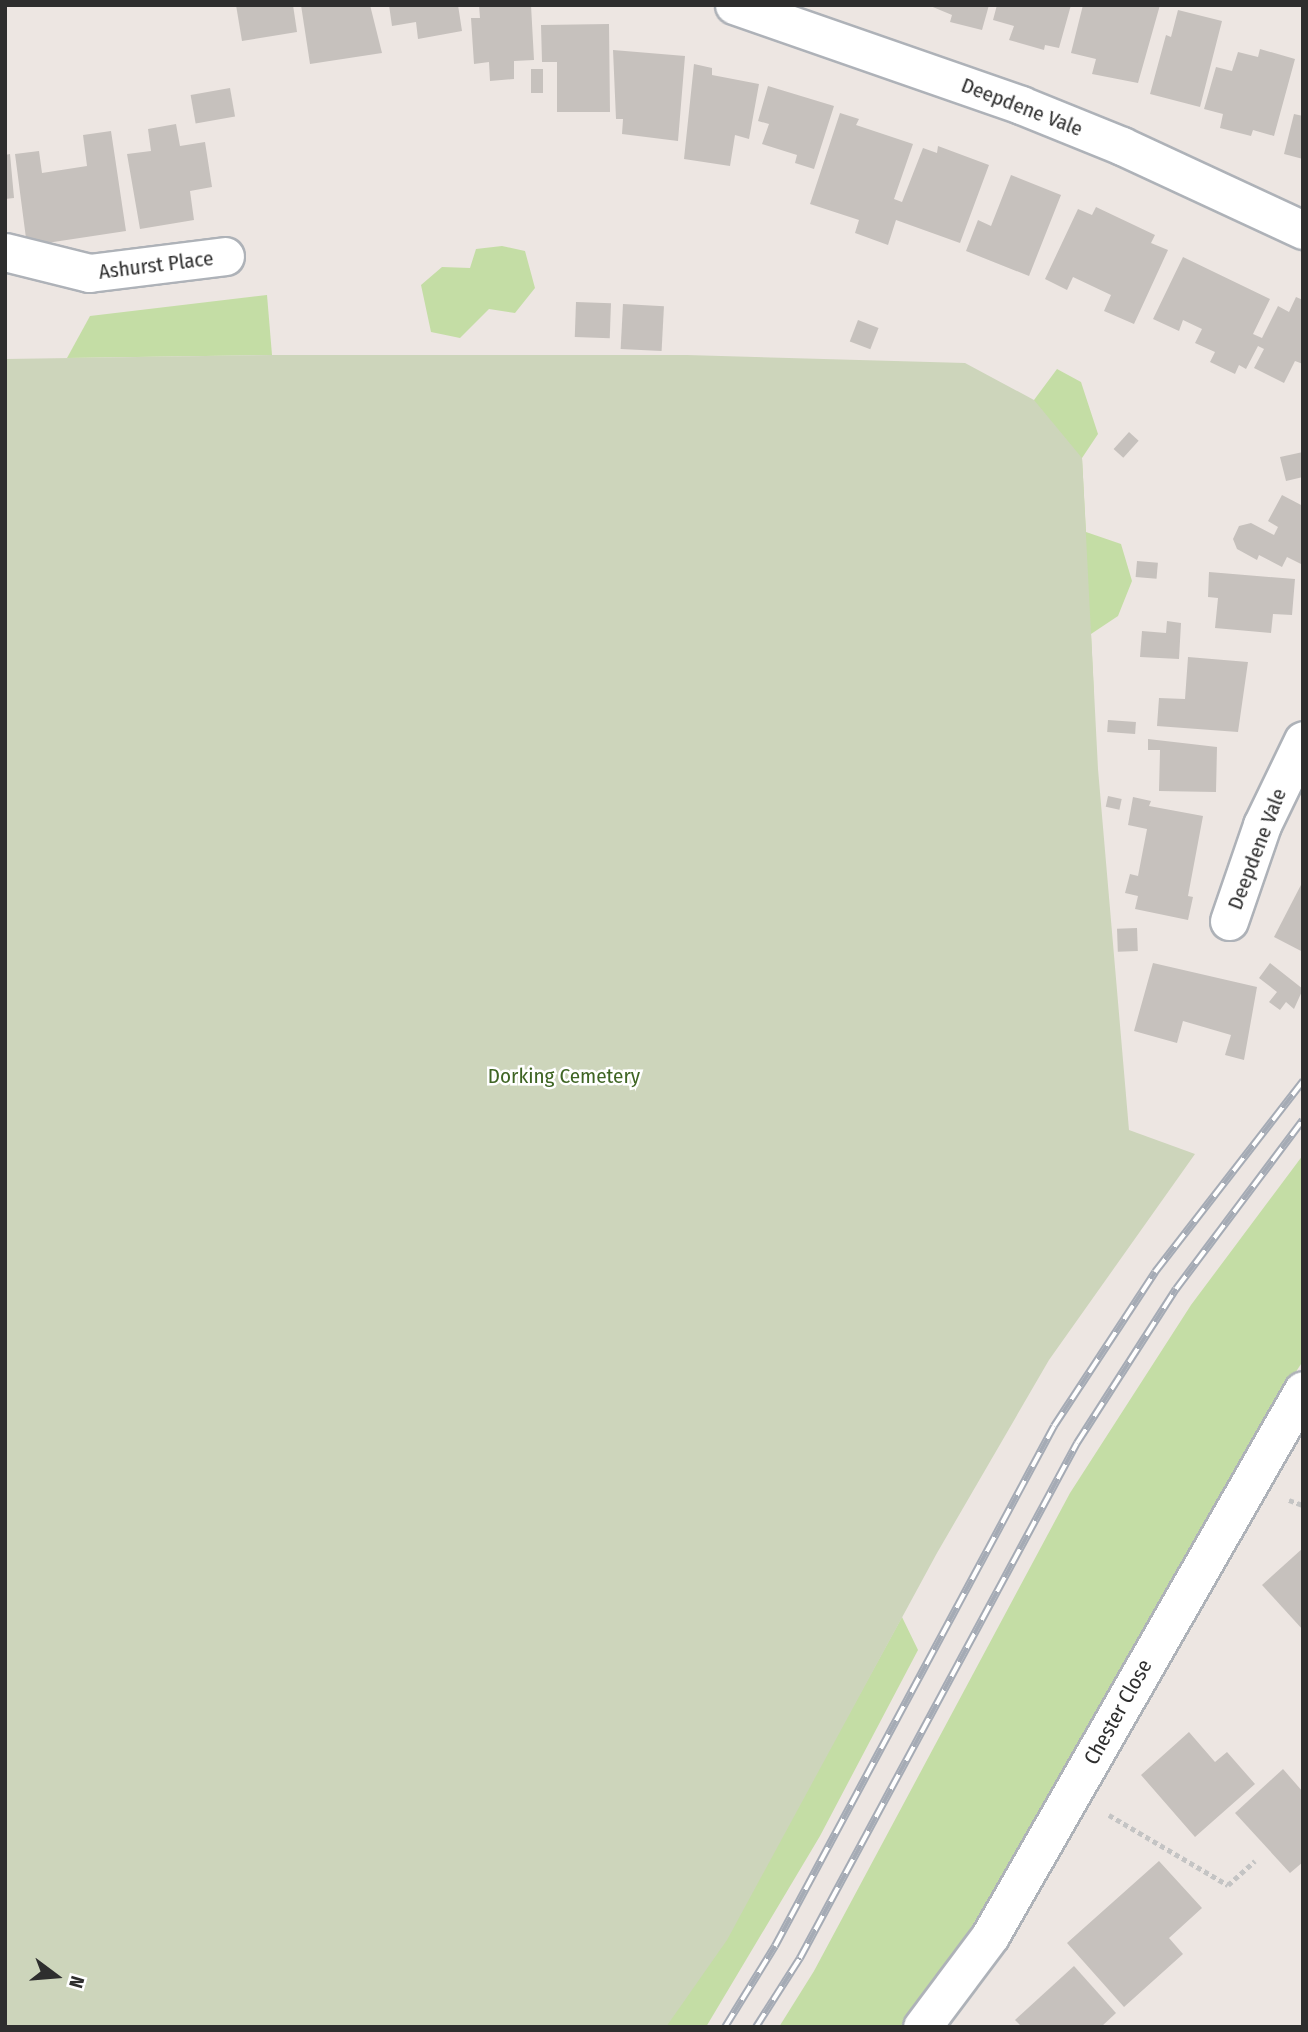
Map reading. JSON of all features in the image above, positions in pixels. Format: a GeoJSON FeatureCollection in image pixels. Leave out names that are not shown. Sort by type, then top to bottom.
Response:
{"type":"FeatureCollection","features":[{"type":"Feature","properties":{"kind":"street","name":"Deepdene Vale"},"geometry":{"type":"LineString","coordinates":[[734,5],[1021,105],[1122,146],[1303,230]]}},
{"type":"Feature","properties":{"kind":"street","name":"Ashurst Place"},"geometry":{"type":"LineString","coordinates":[[5,252],[89,273],[225,256]]}},
{"type":"Feature","properties":{"kind":"street","name":"Deepdene Vale"},"geometry":{"type":"LineString","coordinates":[[1229,921],[1262,825],[1303,740]]}},
{"type":"Feature","properties":{"kind":"street","name":"Chester Close"},"geometry":{"type":"LineString","coordinates":[[922,2027],[990,1936],[1303,1390]]}},
{"type":"Feature","properties":{"kind":"path"},"geometry":{"type":"LineString","coordinates":[[1072,1795],[1228,1885],[1255,1861]]}},
{"type":"Feature","properties":{"kind":"green space"},"geometry":{"type":"Polygon","coordinates":[[[502,246],[525,251],[535,288],[515,313],[489,309],[460,338],[431,332],[421,285],[442,267],[470,268],[476,249],[502,246]]]}},
{"type":"Feature","properties":{"kind":"green space"},"geometry":{"type":"Polygon","coordinates":[[[267,295],[272,355],[67,358],[90,316],[267,295]]]}},
{"type":"Feature","properties":{"kind":"green space","name":"Dorking Cemetery"},"geometry":{"type":"Polygon","coordinates":[[[272,355],[687,355],[965,363],[1034,400],[1082,458],[1098,769],[1129,1130],[1195,1154],[1049,1360],[937,1553],[727,1940],[666,2027],[5,2027],[5,359],[272,355]]]}},
{"type":"Feature","properties":{"kind":"green space"},"geometry":{"type":"Polygon","coordinates":[[[1057,369],[1081,382],[1098,434],[1082,458],[1086,532],[1121,544],[1132,581],[1118,616],[1091,634],[1094,696],[1004,421],[1034,400],[1057,369]]]}},
{"type":"Feature","properties":{"kind":"green space"},"geometry":{"type":"Polygon","coordinates":[[[1303,1155],[1303,1361],[1268,1414],[1206,1536],[1060,1786],[953,1956],[900,2027],[779,2027],[814,1971],[1070,1493],[1191,1305],[1303,1155]]]}},
{"type":"Feature","properties":{"kind":"green space"},"geometry":{"type":"Polygon","coordinates":[[[902,1617],[918,1650],[820,1836],[706,2027],[578,2027],[828,1752],[902,1617]]]}},
{"type":"Feature","properties":{"kind":"building"},"geometry":{"type":"Polygon","coordinates":[[[236,5],[293,5],[297,32],[242,41],[236,5]]]}},
{"type":"Feature","properties":{"kind":"building"},"geometry":{"type":"Polygon","coordinates":[[[301,5],[370,5],[382,53],[310,64],[301,5]]]}},
{"type":"Feature","properties":{"kind":"building"},"geometry":{"type":"Polygon","coordinates":[[[389,5],[458,5],[462,31],[418,39],[416,22],[392,26],[389,5]]]}},
{"type":"Feature","properties":{"kind":"building"},"geometry":{"type":"Polygon","coordinates":[[[479,5],[531,5],[534,60],[514,61],[514,79],[490,81],[489,62],[474,64],[471,18],[480,18],[479,5]]]}},
{"type":"Feature","properties":{"kind":"building"},"geometry":{"type":"Polygon","coordinates":[[[928,5],[989,5],[982,30],[950,22],[952,15],[928,5]]]}},
{"type":"Feature","properties":{"kind":"building"},"geometry":{"type":"Polygon","coordinates":[[[997,5],[1071,5],[1059,48],[1045,45],[1044,50],[1009,40],[1014,26],[993,20],[997,5]]]}},
{"type":"Feature","properties":{"kind":"building"},"geometry":{"type":"Polygon","coordinates":[[[1083,5],[1160,5],[1138,83],[1092,74],[1096,59],[1071,53],[1083,5]]]}},
{"type":"Feature","properties":{"kind":"building"},"geometry":{"type":"Polygon","coordinates":[[[1178,10],[1222,21],[1200,107],[1150,94],[1166,35],[1171,37],[1178,10]]]}},
{"type":"Feature","properties":{"kind":"building"},"geometry":{"type":"Polygon","coordinates":[[[609,24],[610,112],[557,112],[557,62],[542,62],[541,25],[609,24]]]}},
{"type":"Feature","properties":{"kind":"building"},"geometry":{"type":"Polygon","coordinates":[[[1260,49],[1295,59],[1274,136],[1253,130],[1251,136],[1220,128],[1223,114],[1204,109],[1216,67],[1232,71],[1238,52],[1258,57],[1260,49]]]}},
{"type":"Feature","properties":{"kind":"building"},"geometry":{"type":"Polygon","coordinates":[[[613,50],[685,56],[678,141],[622,134],[623,119],[616,119],[613,50]]]}},
{"type":"Feature","properties":{"kind":"building"},"geometry":{"type":"Polygon","coordinates":[[[694,64],[712,68],[712,75],[759,84],[749,139],[735,135],[730,166],[684,159],[694,64]]]}},
{"type":"Feature","properties":{"kind":"building"},"geometry":{"type":"Polygon","coordinates":[[[531,69],[543,69],[543,93],[531,93],[531,69]]]}},
{"type":"Feature","properties":{"kind":"building"},"geometry":{"type":"Polygon","coordinates":[[[768,86],[834,106],[814,169],[795,163],[797,155],[762,144],[769,124],[758,121],[768,86]]]}},
{"type":"Feature","properties":{"kind":"building"},"geometry":{"type":"Polygon","coordinates":[[[230,88],[235,117],[196,124],[191,95],[230,88]]]}},
{"type":"Feature","properties":{"kind":"building"},"geometry":{"type":"Polygon","coordinates":[[[840,113],[859,119],[856,125],[913,144],[894,199],[902,202],[923,148],[937,153],[938,146],[989,165],[960,243],[896,220],[888,245],[855,233],[859,220],[810,204],[840,113]]]}},
{"type":"Feature","properties":{"kind":"building"},"geometry":{"type":"Polygon","coordinates":[[[1294,114],[1303,116],[1303,159],[1284,154],[1294,114]]]}},
{"type":"Feature","properties":{"kind":"building"},"geometry":{"type":"Polygon","coordinates":[[[176,124],[180,146],[205,142],[212,187],[190,191],[194,220],[140,229],[127,154],[151,151],[148,129],[176,124]]]}},
{"type":"Feature","properties":{"kind":"building"},"geometry":{"type":"Polygon","coordinates":[[[111,131],[126,231],[27,246],[15,154],[39,151],[42,173],[87,166],[83,135],[111,131]]]}},
{"type":"Feature","properties":{"kind":"building"},"geometry":{"type":"Polygon","coordinates":[[[10,154],[14,198],[5,199],[5,155],[10,154]]]}},
{"type":"Feature","properties":{"kind":"building"},"geometry":{"type":"Polygon","coordinates":[[[1011,175],[1061,195],[1029,276],[966,251],[978,220],[991,226],[1011,175]]]}},
{"type":"Feature","properties":{"kind":"building"},"geometry":{"type":"Polygon","coordinates":[[[1096,207],[1155,235],[1151,243],[1168,250],[1134,324],[1104,311],[1111,295],[1073,277],[1067,290],[1045,279],[1078,209],[1092,215],[1096,207]]]}},
{"type":"Feature","properties":{"kind":"building"},"geometry":{"type":"Polygon","coordinates":[[[1183,257],[1270,299],[1253,334],[1262,338],[1278,306],[1289,312],[1296,297],[1303,300],[1303,364],[1295,361],[1284,383],[1254,368],[1264,349],[1258,346],[1246,369],[1239,365],[1235,374],[1210,362],[1215,352],[1195,343],[1202,329],[1183,320],[1179,331],[1153,319],[1183,257]]]}},
{"type":"Feature","properties":{"kind":"building"},"geometry":{"type":"Polygon","coordinates":[[[576,302],[611,303],[610,338],[575,337],[576,302]]]}},
{"type":"Feature","properties":{"kind":"building"},"geometry":{"type":"Polygon","coordinates":[[[623,304],[664,306],[662,351],[621,349],[623,304]]]}},
{"type":"Feature","properties":{"kind":"building"},"geometry":{"type":"Polygon","coordinates":[[[858,320],[879,328],[870,349],[850,341],[858,320]]]}},
{"type":"Feature","properties":{"kind":"building"},"geometry":{"type":"Polygon","coordinates":[[[1129,432],[1139,441],[1123,458],[1114,449],[1129,432]]]}},
{"type":"Feature","properties":{"kind":"building"},"geometry":{"type":"Polygon","coordinates":[[[1303,452],[1303,477],[1286,481],[1280,457],[1303,452]]]}},
{"type":"Feature","properties":{"kind":"building"},"geometry":{"type":"Polygon","coordinates":[[[1282,495],[1303,506],[1303,565],[1287,557],[1282,567],[1259,555],[1257,560],[1237,549],[1233,539],[1239,526],[1251,523],[1274,535],[1278,527],[1268,521],[1282,495]]]}},
{"type":"Feature","properties":{"kind":"building"},"geometry":{"type":"Polygon","coordinates":[[[1137,561],[1158,563],[1157,579],[1136,577],[1137,561]]]}},
{"type":"Feature","properties":{"kind":"building"},"geometry":{"type":"Polygon","coordinates":[[[1209,572],[1295,579],[1292,615],[1273,614],[1271,633],[1215,628],[1218,598],[1208,597],[1209,572]]]}},
{"type":"Feature","properties":{"kind":"building"},"geometry":{"type":"Polygon","coordinates":[[[1167,621],[1181,623],[1179,659],[1140,657],[1142,631],[1166,633],[1167,621]]]}},
{"type":"Feature","properties":{"kind":"building"},"geometry":{"type":"Polygon","coordinates":[[[1188,657],[1248,662],[1238,732],[1157,726],[1159,698],[1185,699],[1188,657]]]}},
{"type":"Feature","properties":{"kind":"building"},"geometry":{"type":"Polygon","coordinates":[[[1108,720],[1136,722],[1135,734],[1107,732],[1108,720]]]}},
{"type":"Feature","properties":{"kind":"building"},"geometry":{"type":"Polygon","coordinates":[[[1148,739],[1217,747],[1216,792],[1159,791],[1160,750],[1148,750],[1148,739]]]}},
{"type":"Feature","properties":{"kind":"building"},"geometry":{"type":"Polygon","coordinates":[[[1108,796],[1122,799],[1119,810],[1106,807],[1108,796]]]}},
{"type":"Feature","properties":{"kind":"building"},"geometry":{"type":"Polygon","coordinates":[[[1133,797],[1151,801],[1149,806],[1203,816],[1188,896],[1193,897],[1188,920],[1135,909],[1138,896],[1125,893],[1130,874],[1138,876],[1147,829],[1128,825],[1133,797]]]}},
{"type":"Feature","properties":{"kind":"building"},"geometry":{"type":"Polygon","coordinates":[[[1303,881],[1303,952],[1274,937],[1303,881]]]}},
{"type":"Feature","properties":{"kind":"building"},"geometry":{"type":"Polygon","coordinates":[[[1137,928],[1138,951],[1118,952],[1117,929],[1137,928]]]}},
{"type":"Feature","properties":{"kind":"building"},"geometry":{"type":"Polygon","coordinates":[[[1153,963],[1257,987],[1244,1060],[1225,1055],[1231,1035],[1183,1021],[1177,1043],[1134,1031],[1153,963]]]}},
{"type":"Feature","properties":{"kind":"building"},"geometry":{"type":"Polygon","coordinates":[[[1270,963],[1303,989],[1294,1009],[1286,1002],[1280,1010],[1269,1002],[1277,992],[1259,978],[1270,963]]]}},
{"type":"Feature","properties":{"kind":"building"},"geometry":{"type":"Polygon","coordinates":[[[1303,1548],[1303,1630],[1262,1585],[1303,1548]]]}},
{"type":"Feature","properties":{"kind":"building"},"geometry":{"type":"Polygon","coordinates":[[[1189,1732],[1215,1762],[1227,1752],[1255,1784],[1195,1837],[1141,1775],[1189,1732]]]}},
{"type":"Feature","properties":{"kind":"building"},"geometry":{"type":"Polygon","coordinates":[[[1283,1769],[1303,1792],[1303,1862],[1290,1873],[1235,1813],[1283,1769]]]}},
{"type":"Feature","properties":{"kind":"building"},"geometry":{"type":"Polygon","coordinates":[[[1159,1861],[1202,1908],[1169,1938],[1183,1954],[1124,2007],[1067,1943],[1159,1861]]]}},
{"type":"Feature","properties":{"kind":"building"},"geometry":{"type":"Polygon","coordinates":[[[1074,1966],[1116,2013],[1101,2027],[1022,2027],[1015,2020],[1074,1966]]]}},
{"type":"Feature","properties":{"kind":"railway"},"geometry":{"type":"LineString","coordinates":[[725,2027],[775,1946],[1054,1426],[1155,1272],[1303,1081]]}},
{"type":"Feature","properties":{"kind":"railway"},"geometry":{"type":"LineString","coordinates":[[756,2027],[800,1958],[1077,1443],[1176,1289],[1303,1120]]}}]}
